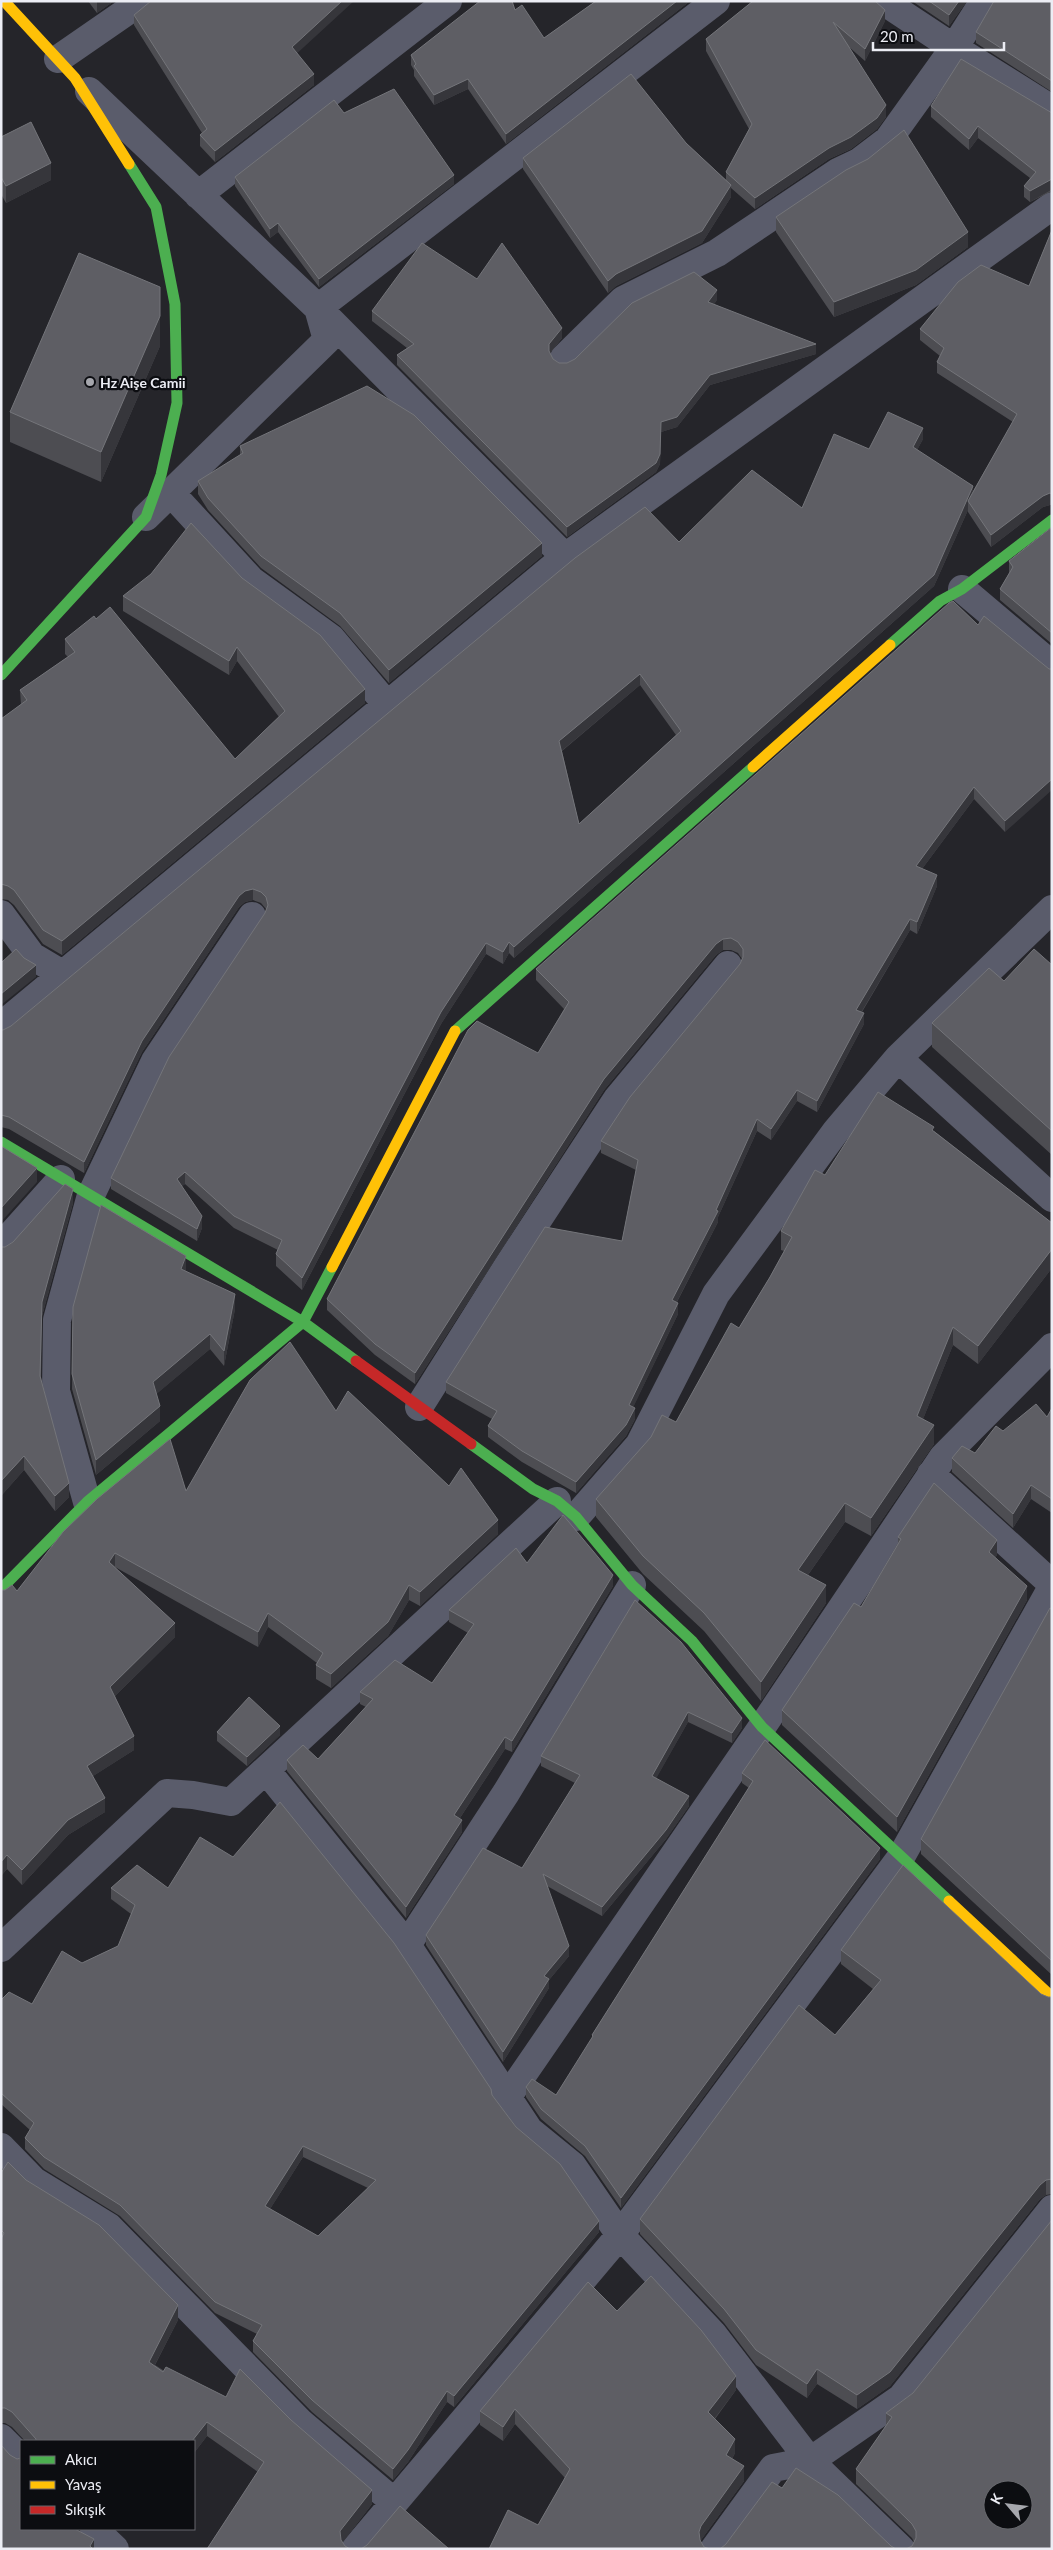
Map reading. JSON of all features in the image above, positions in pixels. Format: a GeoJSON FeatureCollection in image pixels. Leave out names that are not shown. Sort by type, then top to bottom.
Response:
{"type":"FeatureCollection","features":[{"type":"Feature","properties":{"kind":"street"},"geometry":{"type":"LineString","coordinates":[[4,1],[66,69],[318,308],[565,557]]}},
{"type":"Feature","properties":{"kind":"street"},"geometry":{"type":"LineString","coordinates":[[66,69],[142,1]]}},
{"type":"Feature","properties":{"kind":"street"},"geometry":{"type":"LineString","coordinates":[[198,195],[448,1]]}},
{"type":"Feature","properties":{"kind":"street"},"geometry":{"type":"LineString","coordinates":[[318,308],[716,1]]}},
{"type":"Feature","properties":{"kind":"street"},"geometry":{"type":"LineString","coordinates":[[883,1],[954,48],[1052,108]]}},
{"type":"Feature","properties":{"kind":"street"},"geometry":{"type":"LineString","coordinates":[[564,358],[624,300],[718,253],[838,172],[859,162],[888,140],[954,48],[984,1]]}},
{"type":"Feature","properties":{"kind":"street"},"geometry":{"type":"LineString","coordinates":[[66,69],[156,207],[175,304],[177,403],[161,475],[146,517]]}},
{"type":"Feature","properties":{"kind":"street"},"geometry":{"type":"LineString","coordinates":[[1,1026],[565,557],[1052,206]]}},
{"type":"Feature","properties":{"kind":"street"},"geometry":{"type":"LineString","coordinates":[[1,675],[146,517],[327,340],[318,308]]}},
{"type":"Feature","properties":{"kind":"street"},"geometry":{"type":"LineString","coordinates":[[171,493],[251,580],[331,638],[388,706]]}},
{"type":"Feature","properties":{"kind":"street"},"geometry":{"type":"LineString","coordinates":[[1,1589],[52,1535],[87,1502],[303,1322],[455,1031],[940,601],[962,589],[1052,520]]}},
{"type":"Feature","properties":{"kind":"street"},"geometry":{"type":"LineString","coordinates":[[962,589],[1052,665]]}},
{"type":"Feature","properties":{"kind":"street"},"geometry":{"type":"LineString","coordinates":[[1,1948],[167,1793],[193,1795],[230,1802],[639,1445],[716,1294],[836,1131],[898,1058],[1052,909]]}},
{"type":"Feature","properties":{"kind":"street"},"geometry":{"type":"LineString","coordinates":[[1,914],[32,956],[64,975]]}},
{"type":"Feature","properties":{"kind":"street"},"geometry":{"type":"LineString","coordinates":[[87,1502],[56,1391],[57,1320],[91,1195],[155,1061],[252,916]]}},
{"type":"Feature","properties":{"kind":"street"},"geometry":{"type":"LineString","coordinates":[[419,1407],[507,1267],[617,1099],[728,965]]}},
{"type":"Feature","properties":{"kind":"street"},"geometry":{"type":"LineString","coordinates":[[898,1058],[1052,1198]]}},
{"type":"Feature","properties":{"kind":"street"},"geometry":{"type":"LineString","coordinates":[[1,1142],[303,1322],[419,1407],[533,1488],[566,1509],[632,1585],[692,1642],[762,1727],[1052,1997]]}},
{"type":"Feature","properties":{"kind":"street"},"geometry":{"type":"LineString","coordinates":[[1,1246],[61,1179]]}},
{"type":"Feature","properties":{"kind":"street"},"geometry":{"type":"LineString","coordinates":[[506,2098],[762,1727],[943,1457],[1052,1347]]}},
{"type":"Feature","properties":{"kind":"street"},"geometry":{"type":"LineString","coordinates":[[355,2549],[620,2234],[901,1857],[1052,1585],[931,1474]]}},
{"type":"Feature","properties":{"kind":"street"},"geometry":{"type":"LineString","coordinates":[[406,1946],[506,1793],[632,1585]]}},
{"type":"Feature","properties":{"kind":"street"},"geometry":{"type":"LineString","coordinates":[[266,1770],[406,1946],[529,2130],[572,2165],[620,2234],[713,2334],[810,2461],[901,2549]]}},
{"type":"Feature","properties":{"kind":"street"},"geometry":{"type":"LineString","coordinates":[[1,2147],[34,2181],[109,2227],[300,2423],[394,2502]]}},
{"type":"Feature","properties":{"kind":"street"},"geometry":{"type":"LineString","coordinates":[[714,2549],[773,2468],[810,2461],[901,2398],[1052,2209]]}},
{"type":"Feature","properties":{"kind":"street"},"geometry":{"type":"LineString","coordinates":[[1,2438],[20,2457]]}},
{"type":"Feature","properties":{"kind":"street"},"geometry":{"type":"LineString","coordinates":[[95,2530],[115,2549]]}},
{"type":"Feature","properties":{"kind":"building"},"geometry":{"type":"Polygon","coordinates":[[[151,1],[342,1],[292,47],[314,74],[215,151],[200,135],[207,129],[134,15],[151,1]]]}},
{"type":"Feature","properties":{"kind":"building"},"geometry":{"type":"Polygon","coordinates":[[[480,1],[512,1],[515,10],[522,5],[544,38],[596,1],[677,1],[506,134],[468,79],[434,95],[414,66],[416,64],[411,55],[480,1]]]}},
{"type":"Feature","properties":{"kind":"building"},"geometry":{"type":"Polygon","coordinates":[[[753,1],[875,1],[885,10],[865,49],[833,22],[886,105],[877,118],[851,137],[829,148],[755,198],[726,172],[752,124],[706,39],[753,1]]]}},
{"type":"Feature","properties":{"kind":"building"},"geometry":{"type":"Polygon","coordinates":[[[929,1],[959,1],[949,15],[929,1]]]}},
{"type":"Feature","properties":{"kind":"building"},"geometry":{"type":"Polygon","coordinates":[[[994,1],[1052,1],[1052,81],[976,32],[994,1]]]}},
{"type":"Feature","properties":{"kind":"building"},"geometry":{"type":"Polygon","coordinates":[[[961,59],[1052,113],[1052,179],[1030,191],[1024,186],[1036,172],[978,126],[969,139],[931,106],[961,59]]]}},
{"type":"Feature","properties":{"kind":"building"},"geometry":{"type":"Polygon","coordinates":[[[631,74],[686,143],[731,185],[702,231],[616,274],[608,281],[523,158],[631,74]]]}},
{"type":"Feature","properties":{"kind":"building"},"geometry":{"type":"Polygon","coordinates":[[[394,89],[454,175],[319,279],[278,223],[270,229],[235,177],[334,100],[344,113],[394,89]]]}},
{"type":"Feature","properties":{"kind":"building"},"geometry":{"type":"Polygon","coordinates":[[[31,122],[51,163],[6,186],[1,177],[1,137],[31,122]]]}},
{"type":"Feature","properties":{"kind":"building"},"geometry":{"type":"Polygon","coordinates":[[[904,130],[968,232],[916,270],[834,302],[776,217],[846,170],[868,159],[904,130]]]}},
{"type":"Feature","properties":{"kind":"building"},"geometry":{"type":"Polygon","coordinates":[[[1052,230],[1052,494],[1043,496],[991,535],[968,501],[1017,414],[937,362],[944,348],[920,329],[958,282],[981,265],[1029,286],[1052,230]]]}},
{"type":"Feature","properties":{"kind":"building"},"geometry":{"type":"Polygon","coordinates":[[[422,243],[477,279],[502,243],[562,328],[549,344],[549,351],[553,359],[559,363],[567,363],[575,359],[632,303],[694,272],[717,290],[708,302],[816,344],[710,375],[677,417],[661,422],[660,454],[656,463],[567,527],[397,355],[414,344],[372,311],[422,243]]]}},
{"type":"Feature","properties":{"kind":"building","name":"Hz Aişe Camii"},"geometry":{"type":"Polygon","coordinates":[[[79,253],[160,287],[160,316],[101,452],[10,412],[79,253]]]}},
{"type":"Feature","properties":{"kind":"building"},"geometry":{"type":"Polygon","coordinates":[[[367,386],[414,415],[542,543],[389,670],[340,613],[261,556],[208,498],[198,481],[243,453],[240,446],[367,386]]]}},
{"type":"Feature","properties":{"kind":"building"},"geometry":{"type":"Polygon","coordinates":[[[888,412],[923,428],[913,447],[973,486],[934,575],[514,947],[509,942],[503,952],[486,943],[441,1012],[302,1278],[276,1254],[282,1240],[234,1216],[185,1172],[177,1179],[202,1216],[197,1229],[111,1178],[169,1057],[265,913],[268,905],[266,897],[261,892],[253,889],[245,891],[239,896],[142,1041],[84,1162],[9,1117],[1,1115],[1,1030],[11,1026],[575,558],[645,507],[679,542],[752,470],[802,508],[834,434],[869,449],[888,412]],[[640,674],[559,741],[579,824],[681,731],[640,674]]]}},
{"type":"Feature","properties":{"kind":"building"},"geometry":{"type":"Polygon","coordinates":[[[191,523],[242,578],[320,635],[365,689],[62,941],[43,930],[14,890],[1,884],[1,719],[27,700],[20,690],[75,652],[65,639],[94,616],[96,619],[110,607],[235,759],[285,711],[237,647],[229,661],[123,596],[151,574],[191,523]]]}},
{"type":"Feature","properties":{"kind":"building"},"geometry":{"type":"Polygon","coordinates":[[[1052,527],[1052,633],[1000,589],[1013,567],[1009,561],[1052,527]]]}},
{"type":"Feature","properties":{"kind":"building"},"geometry":{"type":"Polygon","coordinates":[[[953,601],[978,625],[984,616],[1049,669],[1052,669],[1052,779],[1005,821],[974,787],[916,866],[937,875],[917,922],[910,919],[856,1010],[864,1013],[817,1101],[797,1090],[771,1129],[757,1119],[716,1210],[718,1211],[672,1300],[678,1303],[629,1405],[635,1408],[626,1425],[576,1482],[522,1451],[488,1426],[497,1411],[446,1382],[545,1227],[622,1241],[638,1160],[601,1141],[630,1097],[740,964],[743,957],[743,949],[738,942],[731,938],[723,939],[716,944],[604,1079],[415,1373],[375,1344],[327,1299],[468,1030],[477,1021],[538,1053],[569,1002],[536,969],[953,601]]]}},
{"type":"Feature","properties":{"kind":"building"},"geometry":{"type":"Polygon","coordinates":[[[16,949],[24,958],[36,965],[1,994],[1,963],[16,949]]]}},
{"type":"Feature","properties":{"kind":"building"},"geometry":{"type":"Polygon","coordinates":[[[1034,949],[1052,965],[1052,1131],[932,1023],[989,968],[1004,981],[1034,949]]]}},
{"type":"Feature","properties":{"kind":"building"},"geometry":{"type":"Polygon","coordinates":[[[878,1092],[934,1127],[932,1130],[1052,1223],[1052,1249],[978,1346],[953,1327],[917,1416],[934,1425],[871,1518],[845,1503],[798,1570],[826,1585],[761,1682],[704,1613],[643,1556],[596,1499],[651,1437],[662,1415],[676,1422],[731,1323],[739,1328],[770,1277],[792,1237],[781,1231],[815,1170],[825,1175],[878,1092]]]}},
{"type":"Feature","properties":{"kind":"building"},"geometry":{"type":"Polygon","coordinates":[[[1,1146],[37,1168],[1,1208],[1,1146]]]}},
{"type":"Feature","properties":{"kind":"building"},"geometry":{"type":"Polygon","coordinates":[[[65,1184],[73,1189],[42,1302],[40,1376],[69,1483],[55,1496],[24,1456],[1,1481],[1,1247],[5,1247],[13,1242],[65,1184]]]}},
{"type":"Feature","properties":{"kind":"building"},"geometry":{"type":"Polygon","coordinates":[[[101,1205],[186,1256],[181,1269],[235,1294],[224,1351],[210,1334],[153,1382],[160,1406],[96,1460],[72,1374],[73,1307],[101,1205]]]}},
{"type":"Feature","properties":{"kind":"building"},"geometry":{"type":"Polygon","coordinates":[[[290,1342],[336,1411],[348,1391],[449,1486],[461,1468],[498,1520],[420,1592],[409,1585],[388,1622],[331,1674],[316,1665],[323,1653],[268,1613],[258,1632],[115,1553],[109,1562],[175,1623],[110,1687],[134,1736],[87,1766],[105,1798],[68,1820],[22,1870],[7,1855],[1,1862],[1,1590],[5,1590],[12,1585],[17,1591],[63,1532],[97,1499],[170,1439],[186,1491],[250,1380],[290,1342]]]}},
{"type":"Feature","properties":{"kind":"building"},"geometry":{"type":"Polygon","coordinates":[[[1036,1404],[1047,1417],[1052,1408],[1052,1499],[1031,1485],[1013,1514],[952,1458],[962,1446],[975,1453],[996,1426],[1003,1431],[1036,1404]]]}},
{"type":"Feature","properties":{"kind":"building"},"geometry":{"type":"Polygon","coordinates":[[[934,1483],[997,1540],[989,1552],[1027,1586],[897,1817],[782,1710],[854,1603],[861,1607],[901,1539],[898,1537],[934,1483]]]}},
{"type":"Feature","properties":{"kind":"building"},"geometry":{"type":"Polygon","coordinates":[[[563,1515],[613,1575],[512,1741],[505,1737],[454,1815],[462,1820],[406,1907],[287,1760],[303,1745],[318,1759],[373,1699],[360,1692],[395,1660],[432,1683],[474,1624],[449,1610],[516,1548],[527,1563],[563,1515]]]}},
{"type":"Feature","properties":{"kind":"building"},"geometry":{"type":"Polygon","coordinates":[[[635,1600],[681,1642],[742,1718],[732,1733],[688,1712],[652,1776],[689,1796],[666,1830],[602,1907],[543,1874],[569,1946],[544,1976],[549,1979],[503,2052],[426,1935],[483,1848],[522,1868],[580,1775],[541,1756],[635,1600]]]}},
{"type":"Feature","properties":{"kind":"building"},"geometry":{"type":"Polygon","coordinates":[[[1050,1608],[1052,1609],[1052,1961],[921,1839],[1050,1608]]]}},
{"type":"Feature","properties":{"kind":"building"},"geometry":{"type":"Polygon","coordinates":[[[249,1697],[280,1726],[247,1757],[217,1732],[249,1697]]]}},
{"type":"Feature","properties":{"kind":"building"},"geometry":{"type":"Polygon","coordinates":[[[765,1740],[880,1848],[621,2198],[585,2146],[541,2109],[526,2087],[532,2079],[556,2095],[753,1781],[742,1773],[765,1740]]]}},
{"type":"Feature","properties":{"kind":"building"},"geometry":{"type":"Polygon","coordinates":[[[280,1802],[394,1943],[491,2089],[492,2095],[516,2127],[560,2164],[599,2221],[454,2396],[447,2391],[408,2450],[393,2469],[312,2400],[253,2341],[262,2325],[215,2302],[120,2205],[44,2157],[25,2138],[34,2123],[1,2093],[1,2000],[9,1992],[32,2004],[62,1951],[82,1963],[118,1946],[135,1905],[111,1888],[137,1865],[168,1888],[200,1837],[233,1857],[280,1802]],[[303,2146],[265,2206],[318,2236],[376,2180],[303,2146]]]}},
{"type":"Feature","properties":{"kind":"building"},"geometry":{"type":"Polygon","coordinates":[[[903,1865],[1041,1994],[1052,1997],[1052,2179],[1046,2180],[1040,2185],[890,2372],[857,2395],[817,2369],[807,2384],[756,2350],[724,2309],[640,2219],[799,2005],[835,2035],[881,1980],[841,1950],[903,1865]]]}},
{"type":"Feature","properties":{"kind":"building"},"geometry":{"type":"Polygon","coordinates":[[[8,2162],[26,2180],[99,2225],[178,2305],[149,2362],[163,2372],[166,2367],[226,2397],[240,2369],[291,2420],[372,2490],[340,2531],[341,2540],[350,2549],[207,2549],[264,2462],[207,2422],[193,2440],[36,2440],[12,2412],[1,2408],[1,2239],[4,2233],[1,2230],[1,2173],[8,2162]]]}},
{"type":"Feature","properties":{"kind":"building"},"geometry":{"type":"Polygon","coordinates":[[[1052,2220],[1052,2549],[906,2549],[912,2546],[916,2538],[916,2531],[912,2524],[856,2469],[892,2417],[886,2413],[913,2393],[1052,2220]]]}},
{"type":"Feature","properties":{"kind":"building"},"geometry":{"type":"Polygon","coordinates":[[[651,2276],[701,2330],[736,2376],[708,2412],[735,2439],[726,2455],[744,2466],[701,2526],[699,2532],[700,2540],[704,2547],[710,2549],[489,2549],[508,2510],[538,2525],[570,2469],[515,2409],[503,2427],[480,2411],[588,2282],[617,2311],[651,2276]]]}},
{"type":"Feature","properties":{"kind":"building"},"geometry":{"type":"Polygon","coordinates":[[[1,2445],[10,2455],[17,2459],[20,2458],[20,2530],[77,2530],[94,2539],[90,2546],[93,2549],[1,2549],[1,2445]]]}},
{"type":"Feature","properties":{"kind":"building"},"geometry":{"type":"Polygon","coordinates":[[[796,2468],[838,2495],[896,2549],[720,2549],[726,2544],[772,2482],[782,2488],[796,2468]]]}},
{"type":"Feature","properties":{"kind":"building"},"geometry":{"type":"Polygon","coordinates":[[[400,2506],[449,2549],[361,2549],[367,2545],[400,2506]]]}},
{"type":"Feature","properties":{"kind":"traffic: fast"},"geometry":{"type":"LineString","coordinates":[[1,675],[146,517],[161,475],[177,403],[175,304],[156,207],[129,164]]}},
{"type":"Feature","properties":{"kind":"traffic: fast"},"geometry":{"type":"LineString","coordinates":[[890,645],[940,601],[962,589],[1052,520]]}},
{"type":"Feature","properties":{"kind":"traffic: fast"},"geometry":{"type":"LineString","coordinates":[[455,1031],[753,767]]}},
{"type":"Feature","properties":{"kind":"traffic: fast"},"geometry":{"type":"LineString","coordinates":[[1,1142],[303,1322],[356,1361]]}},
{"type":"Feature","properties":{"kind":"traffic: fast"},"geometry":{"type":"LineString","coordinates":[[1,1589],[87,1502],[303,1322],[332,1267]]}},
{"type":"Feature","properties":{"kind":"traffic: fast"},"geometry":{"type":"LineString","coordinates":[[471,1444],[533,1489],[557,1501],[576,1517],[632,1585],[692,1641],[762,1727],[949,1901]]}},
{"type":"Feature","properties":{"kind":"traffic: slow"},"geometry":{"type":"LineString","coordinates":[[4,1],[75,78],[129,164]]}},
{"type":"Feature","properties":{"kind":"traffic: slow"},"geometry":{"type":"LineString","coordinates":[[753,767],[890,645]]}},
{"type":"Feature","properties":{"kind":"traffic: slow"},"geometry":{"type":"LineString","coordinates":[[332,1267],[455,1031]]}},
{"type":"Feature","properties":{"kind":"traffic: slow"},"geometry":{"type":"LineString","coordinates":[[949,1901],[1052,1997]]}},
{"type":"Feature","properties":{"kind":"traffic: jam"},"geometry":{"type":"LineString","coordinates":[[356,1361],[471,1444]]}},
{"type":"Feature","properties":{"kind":"place","name":"Hz Aişe Camii"},"geometry":{"type":"Point","coordinates":[90,382]}}]}
